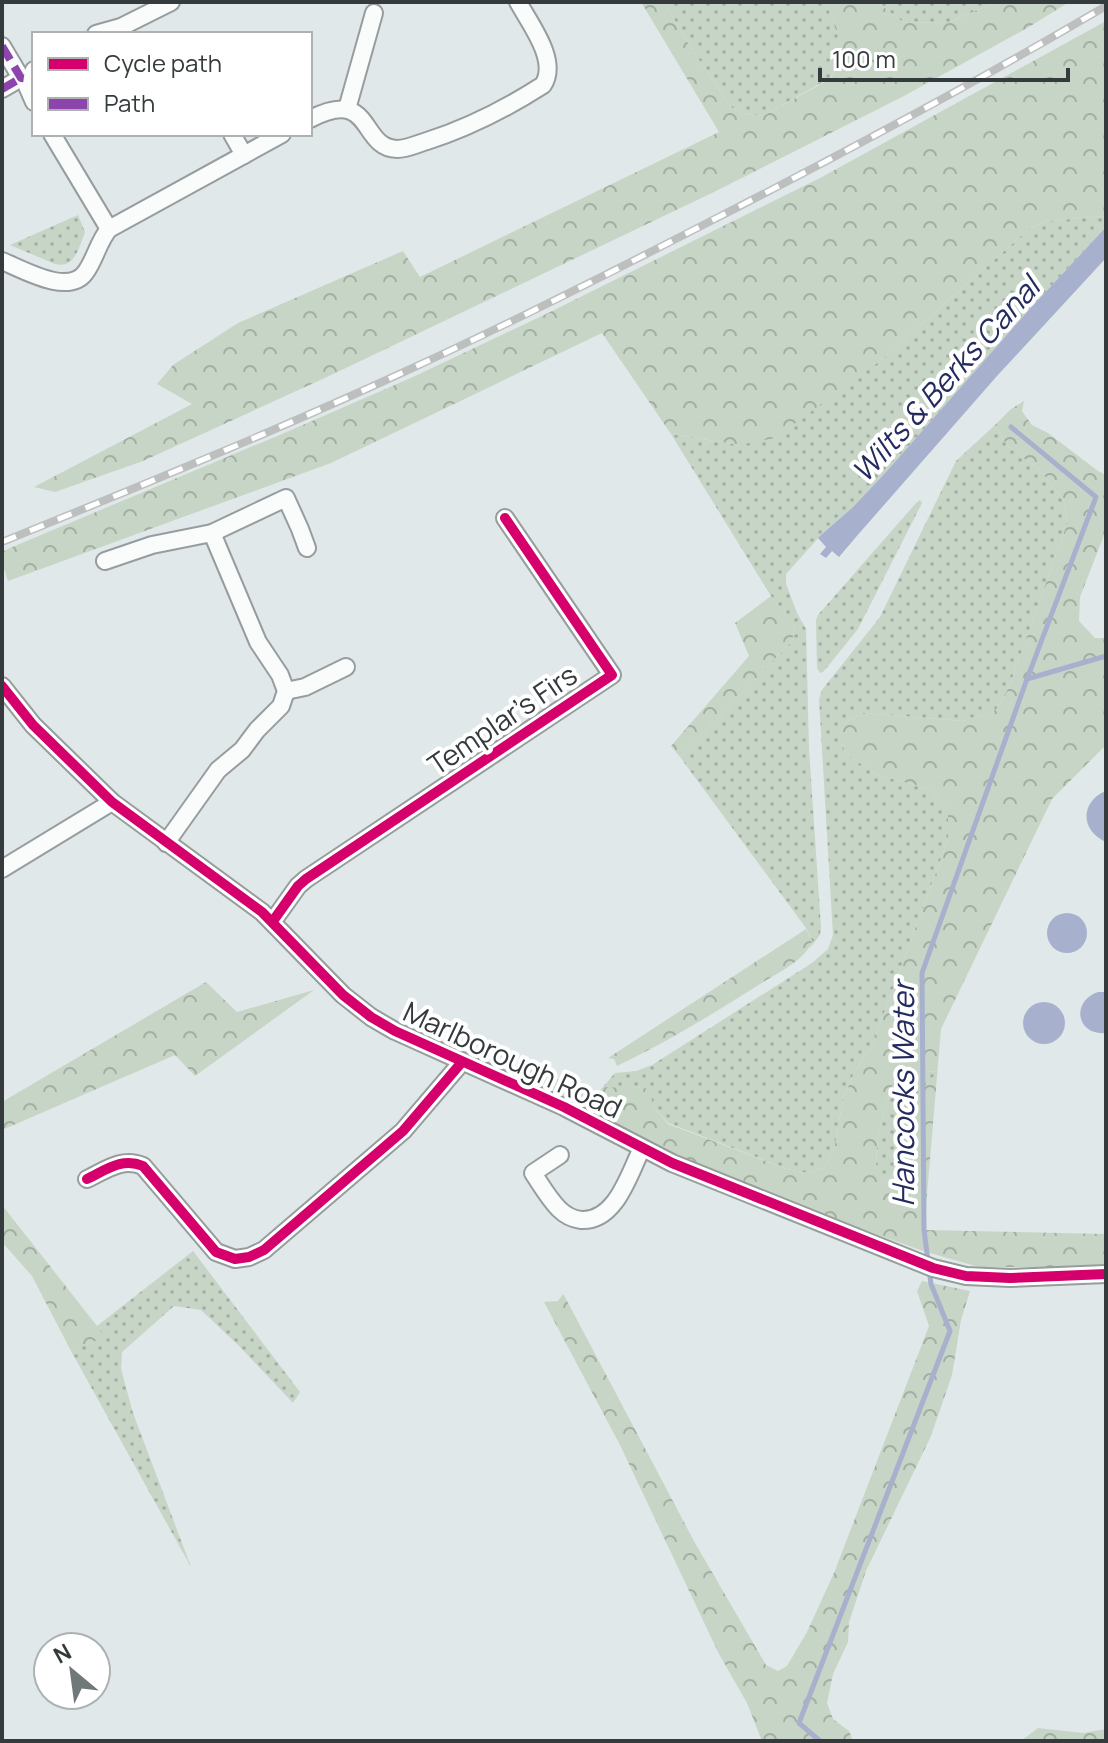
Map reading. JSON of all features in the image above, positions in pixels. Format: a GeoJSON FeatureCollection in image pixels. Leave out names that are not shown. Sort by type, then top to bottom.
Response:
{"type":"FeatureCollection","features":[{"type":"Feature","properties":{"kind":"street"},"geometry":{"type":"LineString","coordinates":[[103,32],[121,27],[171,2]]}},
{"type":"Feature","properties":{"kind":"street"},"geometry":{"type":"LineString","coordinates":[[312,118],[330,109],[347,109],[363,119],[379,141],[399,149],[434,139],[513,104],[547,82],[548,74],[546,54],[518,2]]}},
{"type":"Feature","properties":{"kind":"street"},"geometry":{"type":"LineString","coordinates":[[347,109],[374,13]]}},
{"type":"Feature","properties":{"kind":"street"},"geometry":{"type":"LineString","coordinates":[[2,46],[28,76],[27,86],[32,97]]}},
{"type":"Feature","properties":{"kind":"street"},"geometry":{"type":"LineString","coordinates":[[2,89],[28,76]]}},
{"type":"Feature","properties":{"kind":"street"},"geometry":{"type":"LineString","coordinates":[[53,136],[109,229]]}},
{"type":"Feature","properties":{"kind":"street"},"geometry":{"type":"LineString","coordinates":[[233,136],[244,155]]}},
{"type":"Feature","properties":{"kind":"street"},"geometry":{"type":"LineString","coordinates":[[2,261],[54,281],[77,280],[85,273],[109,229],[278,136]]}},
{"type":"Feature","properties":{"kind":"street"},"geometry":{"type":"LineString","coordinates":[[105,561],[152,545],[212,533],[286,498],[307,548]]}},
{"type":"Feature","properties":{"kind":"street","name":"Templar's Firs"},"geometry":{"type":"LineString","coordinates":[[273,921],[306,879],[612,675],[505,518]]}},
{"type":"Feature","properties":{"kind":"street"},"geometry":{"type":"LineString","coordinates":[[166,843],[218,770],[242,750],[281,706],[286,691],[280,675],[268,660],[252,629],[212,533]]}},
{"type":"Feature","properties":{"kind":"street"},"geometry":{"type":"LineString","coordinates":[[286,691],[305,687],[346,667]]}},
{"type":"Feature","properties":{"kind":"street","name":"Marlborough Road"},"geometry":{"type":"LineString","coordinates":[[2,686],[33,725],[112,802],[273,921],[355,1006],[395,1031],[564,1107],[712,1180],[925,1265],[966,1276],[1010,1278],[1106,1274]]}},
{"type":"Feature","properties":{"kind":"street"},"geometry":{"type":"LineString","coordinates":[[2,869],[112,802]]}},
{"type":"Feature","properties":{"kind":"street"},"geometry":{"type":"LineString","coordinates":[[87,1179],[121,1163],[132,1162],[143,1166],[216,1252],[235,1259],[249,1257],[264,1250],[403,1131],[462,1062]]}},
{"type":"Feature","properties":{"kind":"street"},"geometry":{"type":"LineString","coordinates":[[560,1155],[533,1173],[560,1211],[574,1219],[587,1220],[601,1217],[613,1208],[642,1148]]}},
{"type":"Feature","properties":{"kind":"green space"},"geometry":{"type":"Polygon","coordinates":[[[641,2],[664,2],[731,107],[742,114],[763,116],[830,79],[839,65],[841,45],[826,2],[877,2],[904,23],[949,22],[997,2],[1069,2],[904,96],[714,192],[327,377],[143,461],[55,492],[34,487],[192,404],[157,384],[173,365],[238,323],[403,251],[420,277],[719,132],[641,2]]]}},
{"type":"Feature","properties":{"kind":"green space"},"geometry":{"type":"Polygon","coordinates":[[[664,2],[826,2],[841,45],[839,65],[830,78],[763,116],[742,114],[731,107],[664,2]]]}},
{"type":"Feature","properties":{"kind":"green space"},"geometry":{"type":"Polygon","coordinates":[[[877,2],[997,2],[949,22],[904,23],[877,2]]]}},
{"type":"Feature","properties":{"kind":"green space"},"geometry":{"type":"Polygon","coordinates":[[[1106,21],[1106,216],[1047,221],[1030,228],[880,361],[775,438],[739,445],[671,434],[602,333],[331,463],[8,581],[2,552],[413,377],[544,315],[820,178],[1106,21]]]}},
{"type":"Feature","properties":{"kind":"green space"},"geometry":{"type":"Polygon","coordinates":[[[78,215],[85,232],[75,256],[67,263],[55,264],[10,245],[78,215]]]}},
{"type":"Feature","properties":{"kind":"green space"},"geometry":{"type":"Polygon","coordinates":[[[1106,216],[1106,227],[886,472],[786,574],[786,584],[806,629],[809,749],[821,927],[820,935],[809,949],[812,941],[806,928],[680,757],[792,641],[795,628],[771,596],[671,434],[739,445],[880,361],[1030,228],[1047,221],[1106,216]]]}},
{"type":"Feature","properties":{"kind":"green space"},"geometry":{"type":"Polygon","coordinates":[[[1024,401],[1022,411],[1032,425],[1106,475],[1106,530],[1080,597],[1079,621],[1095,638],[1106,638],[1106,745],[1052,799],[941,1029],[924,1230],[1106,1234],[1106,1267],[979,1267],[923,1251],[728,1181],[643,1140],[538,1081],[527,1067],[597,1094],[603,1087],[641,1087],[650,1090],[653,1106],[668,1124],[787,1169],[807,1173],[824,1168],[834,1150],[843,1099],[854,1073],[873,1043],[948,840],[948,809],[930,789],[875,774],[847,754],[838,738],[845,723],[862,713],[963,721],[996,710],[1009,687],[1067,524],[1065,503],[1040,470],[1008,447],[995,425],[1024,401]],[[897,1069],[878,1134],[876,1165],[887,1178],[904,1171],[917,1134],[916,1097],[937,1072],[897,1069]]]}},
{"type":"Feature","properties":{"kind":"green space"},"geometry":{"type":"Polygon","coordinates":[[[995,425],[1008,447],[1040,470],[1065,503],[1067,524],[1009,687],[996,710],[963,721],[862,713],[845,723],[838,738],[847,754],[875,774],[930,789],[948,809],[948,840],[873,1043],[854,1073],[843,1099],[834,1150],[824,1168],[807,1173],[787,1169],[668,1123],[641,1087],[603,1087],[615,1073],[636,1071],[652,1065],[812,963],[828,949],[833,935],[819,699],[822,690],[880,617],[956,461],[995,425]]]}},
{"type":"Feature","properties":{"kind":"green space"},"geometry":{"type":"Polygon","coordinates":[[[920,500],[922,503],[858,629],[820,673],[817,668],[818,615],[920,500]]]}},
{"type":"Feature","properties":{"kind":"green space"},"geometry":{"type":"Polygon","coordinates":[[[771,596],[795,627],[792,641],[680,757],[671,746],[749,656],[735,623],[771,596]]]}},
{"type":"Feature","properties":{"kind":"green space"},"geometry":{"type":"Polygon","coordinates":[[[806,929],[812,941],[803,955],[790,966],[636,1057],[617,1066],[614,1059],[608,1058],[806,929]]]}},
{"type":"Feature","properties":{"kind":"green space"},"geometry":{"type":"Polygon","coordinates":[[[206,982],[237,1012],[314,990],[195,1076],[175,1055],[2,1130],[2,1102],[206,982]]]}},
{"type":"Feature","properties":{"kind":"green space"},"geometry":{"type":"Polygon","coordinates":[[[897,1069],[938,1072],[916,1097],[917,1134],[904,1171],[887,1178],[876,1166],[878,1134],[897,1069]]]}},
{"type":"Feature","properties":{"kind":"green space"},"geometry":{"type":"Polygon","coordinates":[[[2,1205],[105,1337],[71,1351],[32,1276],[2,1242],[2,1205]]]}},
{"type":"Feature","properties":{"kind":"green space"},"geometry":{"type":"Polygon","coordinates":[[[193,1251],[300,1392],[293,1403],[201,1310],[174,1306],[122,1352],[121,1369],[133,1413],[191,1567],[71,1351],[104,1337],[97,1326],[193,1251]]]}},
{"type":"Feature","properties":{"kind":"green space"},"geometry":{"type":"Polygon","coordinates":[[[922,1281],[970,1291],[961,1320],[952,1375],[931,1436],[866,1571],[849,1622],[848,1642],[833,1674],[827,1703],[833,1719],[849,1731],[853,1741],[762,1741],[747,1703],[719,1654],[620,1445],[544,1302],[558,1301],[563,1294],[565,1297],[695,1543],[766,1665],[778,1671],[787,1666],[807,1632],[834,1573],[929,1326],[917,1291],[922,1281]]]}},
{"type":"Feature","properties":{"kind":"green space"},"geometry":{"type":"Polygon","coordinates":[[[1038,1728],[1083,1733],[1106,1729],[1106,1741],[1021,1741],[1038,1728]]]}},
{"type":"Feature","properties":{"kind":"water"},"geometry":{"type":"Polygon","coordinates":[[[1106,227],[1106,258],[997,376],[839,557],[832,551],[826,558],[820,554],[826,547],[818,538],[886,472],[1106,227]]]}},
{"type":"Feature","properties":{"kind":"water"},"geometry":{"type":"Polygon","coordinates":[[[1106,791],[1106,842],[1091,831],[1086,816],[1091,802],[1106,791]]]}},
{"type":"Feature","properties":{"kind":"water"},"geometry":{"type":"Polygon","coordinates":[[[1067,913],[1081,919],[1087,933],[1081,947],[1067,953],[1053,947],[1047,933],[1053,919],[1067,913]]]}},
{"type":"Feature","properties":{"kind":"water"},"geometry":{"type":"Polygon","coordinates":[[[1098,992],[1106,992],[1106,1033],[1089,1029],[1081,1017],[1083,1003],[1098,992]]]}},
{"type":"Feature","properties":{"kind":"water"},"geometry":{"type":"Polygon","coordinates":[[[1044,1002],[1059,1008],[1065,1023],[1059,1038],[1044,1044],[1029,1038],[1023,1023],[1029,1008],[1044,1002]]]}},
{"type":"Feature","properties":{"kind":"waterway","name":"Hancocks Water"},"geometry":{"type":"LineString","coordinates":[[820,1741],[799,1723],[950,1331],[931,1284],[924,1230],[922,973],[1096,497],[1011,427]]}},
{"type":"Feature","properties":{"kind":"waterway"},"geometry":{"type":"LineString","coordinates":[[1027,679],[1106,656]]}},
{"type":"Feature","properties":{"kind":"railway"},"geometry":{"type":"LineString","coordinates":[[2,542],[306,416],[519,318],[857,145],[1106,6]]}},
{"type":"Feature","properties":{"kind":"marked path"},"geometry":{"type":"LineString","coordinates":[[2,46],[21,78],[29,79]]}},
{"type":"Feature","properties":{"kind":"marked path"},"geometry":{"type":"LineString","coordinates":[[2,89],[21,78]]}},
{"type":"Feature","properties":{"kind":"cycle path"},"geometry":{"type":"LineString","coordinates":[[273,921],[306,879],[612,675],[505,518]]}},
{"type":"Feature","properties":{"kind":"cycle path"},"geometry":{"type":"LineString","coordinates":[[2,686],[33,725],[112,802],[262,912],[343,995],[395,1031],[564,1107],[672,1163],[933,1268],[966,1276],[1010,1278],[1106,1274]]}},
{"type":"Feature","properties":{"kind":"cycle path"},"geometry":{"type":"LineString","coordinates":[[87,1179],[121,1164],[143,1166],[216,1252],[235,1259],[249,1257],[264,1250],[403,1131],[462,1062]]}},
{"type":"Feature","properties":{"kind":"water label","name":"Wilts & Berks Canal"},"geometry":{"type":"Point","coordinates":[945,379]}}]}
